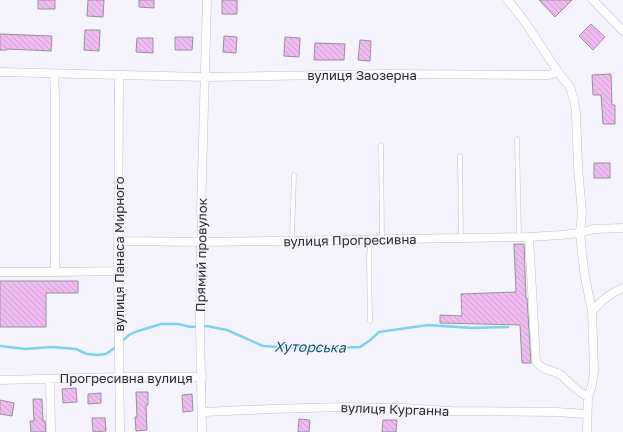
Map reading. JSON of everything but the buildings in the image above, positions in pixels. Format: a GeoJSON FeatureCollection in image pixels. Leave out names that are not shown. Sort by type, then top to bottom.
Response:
{"type":"FeatureCollection","features":[{"type":"Feature","properties":{"kind":"street","name":"Прямий провулок"},"geometry":{"type":"LineString","coordinates":[[202,432],[200,242],[202,227],[201,211],[207,0]]}},
{"type":"Feature","properties":{"kind":"street"},"geometry":{"type":"LineString","coordinates":[[508,0],[525,22],[570,88],[574,100],[582,213],[580,233],[584,278],[592,311],[594,372],[588,397],[587,432]]}},
{"type":"Feature","properties":{"kind":"street"},"geometry":{"type":"LineString","coordinates":[[594,0],[623,31]]}},
{"type":"Feature","properties":{"kind":"street","name":"вулиця Заозерна"},"geometry":{"type":"LineString","coordinates":[[0,72],[204,77],[384,74],[542,75],[558,72]]}},
{"type":"Feature","properties":{"kind":"street"},"geometry":{"type":"LineString","coordinates":[[54,74],[55,272]]}},
{"type":"Feature","properties":{"kind":"street","name":"вулиця Панаса Мирного"},"geometry":{"type":"LineString","coordinates":[[119,75],[118,271],[120,432]]}},
{"type":"Feature","properties":{"kind":"street","name":"вулиця Прогресивна"},"geometry":{"type":"LineString","coordinates":[[118,241],[200,242],[529,237],[580,233],[594,229],[623,228]]}},
{"type":"Feature","properties":{"kind":"street"},"geometry":{"type":"LineString","coordinates":[[529,237],[537,364],[544,369],[559,374],[576,390],[588,397]]}},
{"type":"Feature","properties":{"kind":"street"},"geometry":{"type":"LineString","coordinates":[[0,272],[118,271]]}},
{"type":"Feature","properties":{"kind":"street"},"geometry":{"type":"LineString","coordinates":[[592,311],[602,300],[623,288]]}},
{"type":"Feature","properties":{"kind":"street","name":"Прогресивна вулиця"},"geometry":{"type":"LineString","coordinates":[[0,380],[50,378],[202,377]]}},
{"type":"Feature","properties":{"kind":"street","name":"Прогресивна вулиця"},"geometry":{"type":"LineString","coordinates":[[50,378],[51,432]]}},
{"type":"Feature","properties":{"kind":"street","name":"вулиця Курганна"},"geometry":{"type":"LineString","coordinates":[[202,412],[343,407],[402,408],[451,412],[556,412],[588,414]]}},
{"type":"Feature","properties":{"kind":"lane"},"geometry":{"type":"LineString","coordinates":[[517,140],[519,236]]}},
{"type":"Feature","properties":{"kind":"lane"},"geometry":{"type":"LineString","coordinates":[[381,145],[382,239]]}},
{"type":"Feature","properties":{"kind":"lane"},"geometry":{"type":"LineString","coordinates":[[460,156],[461,238]]}},
{"type":"Feature","properties":{"kind":"lane"},"geometry":{"type":"LineString","coordinates":[[292,240],[294,175]]}},
{"type":"Feature","properties":{"kind":"lane"},"geometry":{"type":"LineString","coordinates":[[370,239],[370,321]]}},
{"type":"Feature","properties":{"kind":"waterway","name":"Хуторська"},"geometry":{"type":"LineString","coordinates":[[120,343],[135,332],[161,324],[178,324],[191,327],[207,326],[227,330],[263,346],[295,348],[360,347],[379,332],[428,325],[472,328],[508,327]]}},
{"type":"Feature","properties":{"kind":"waterway","name":"Хуторська"},"geometry":{"type":"LineString","coordinates":[[0,346],[25,349],[52,347],[76,349],[87,354],[98,355],[106,354],[117,346]]}}]}
